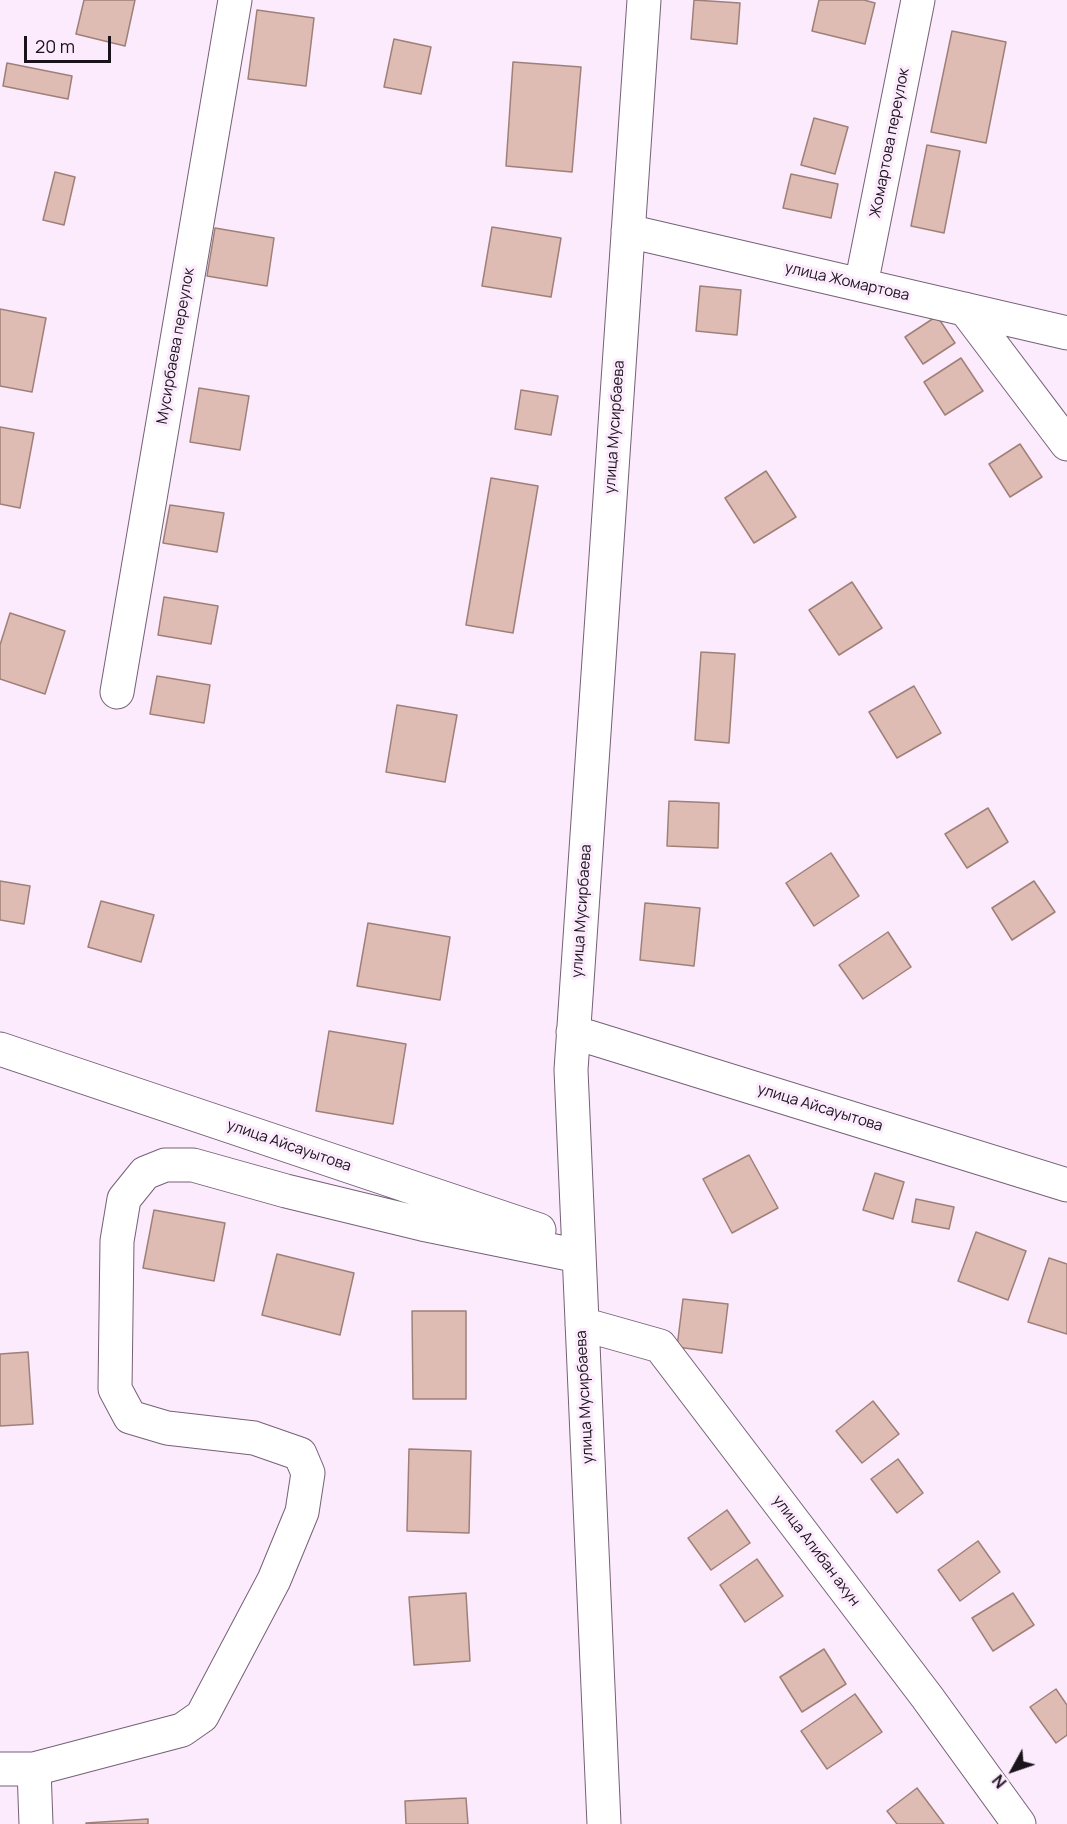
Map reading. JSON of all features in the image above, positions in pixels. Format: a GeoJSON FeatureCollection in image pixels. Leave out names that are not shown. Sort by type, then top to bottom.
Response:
{"type":"FeatureCollection","features":[{"type":"Feature","properties":{"kind":"street","name":"Мусирбаева переулок"},"geometry":{"type":"LineString","coordinates":[[117,692],[235,0]]}},
{"type":"Feature","properties":{"kind":"street","name":"улица Мусирбаева"},"geometry":{"type":"LineString","coordinates":[[604,1824],[571,1070],[644,0]]}},
{"type":"Feature","properties":{"kind":"street","name":"Жомартова переулок"},"geometry":{"type":"LineString","coordinates":[[861,285],[918,0]]}},
{"type":"Feature","properties":{"kind":"street","name":"улица Жомартова"},"geometry":{"type":"LineString","coordinates":[[628,231],[1067,333]]}},
{"type":"Feature","properties":{"kind":"street"},"geometry":{"type":"LineString","coordinates":[[965,309],[1067,444]]}},
{"type":"Feature","properties":{"kind":"street","name":"улица Айсауытова"},"geometry":{"type":"LineString","coordinates":[[573,1032],[1067,1185]]}},
{"type":"Feature","properties":{"kind":"street","name":"улица Айсауытова"},"geometry":{"type":"LineString","coordinates":[[0,1049],[578,1250]]}},
{"type":"Feature","properties":{"kind":"street"},"geometry":{"type":"LineString","coordinates":[[0,1769],[34,1769],[182,1730],[202,1716],[274,1580],[302,1512],[308,1473],[300,1455],[254,1438],[167,1428],[130,1417],[115,1389],[117,1241],[124,1199],[145,1173],[165,1165],[193,1165],[286,1191],[422,1224],[578,1250]]}},
{"type":"Feature","properties":{"kind":"street","name":"улица Алибан ахун"},"geometry":{"type":"LineString","coordinates":[[582,1324],[660,1346],[920,1687],[1019,1824]]}},
{"type":"Feature","properties":{"kind":"street"},"geometry":{"type":"LineString","coordinates":[[34,1769],[36,1824]]}},
{"type":"Feature","properties":{"kind":"building"},"geometry":{"type":"Polygon","coordinates":[[[84,0],[135,0],[125,46],[76,34],[84,0]]]}},
{"type":"Feature","properties":{"kind":"building"},"geometry":{"type":"Polygon","coordinates":[[[694,0],[740,3],[737,44],[691,39],[694,0]]]}},
{"type":"Feature","properties":{"kind":"building"},"geometry":{"type":"Polygon","coordinates":[[[819,0],[864,0],[875,3],[865,44],[812,31],[819,0]]]}},
{"type":"Feature","properties":{"kind":"building"},"geometry":{"type":"Polygon","coordinates":[[[257,10],[314,18],[306,86],[248,79],[257,10]]]}},
{"type":"Feature","properties":{"kind":"building"},"geometry":{"type":"Polygon","coordinates":[[[952,31],[1006,42],[986,143],[931,132],[952,31]]]}},
{"type":"Feature","properties":{"kind":"building"},"geometry":{"type":"Polygon","coordinates":[[[394,39],[431,47],[421,94],[384,87],[394,39]]]}},
{"type":"Feature","properties":{"kind":"building"},"geometry":{"type":"Polygon","coordinates":[[[513,62],[581,67],[572,172],[506,166],[513,62]]]}},
{"type":"Feature","properties":{"kind":"building"},"geometry":{"type":"Polygon","coordinates":[[[7,63],[72,76],[68,99],[3,86],[7,63]]]}},
{"type":"Feature","properties":{"kind":"building"},"geometry":{"type":"Polygon","coordinates":[[[814,118],[848,127],[835,174],[801,165],[814,118]]]}},
{"type":"Feature","properties":{"kind":"building"},"geometry":{"type":"Polygon","coordinates":[[[927,145],[960,151],[944,233],[911,226],[927,145]]]}},
{"type":"Feature","properties":{"kind":"building"},"geometry":{"type":"Polygon","coordinates":[[[55,172],[75,177],[64,225],[43,220],[55,172]]]}},
{"type":"Feature","properties":{"kind":"building"},"geometry":{"type":"Polygon","coordinates":[[[791,174],[838,184],[831,218],[783,208],[791,174]]]}},
{"type":"Feature","properties":{"kind":"building"},"geometry":{"type":"Polygon","coordinates":[[[492,227],[561,238],[551,297],[482,286],[492,227]]]}},
{"type":"Feature","properties":{"kind":"building"},"geometry":{"type":"Polygon","coordinates":[[[215,228],[274,238],[267,286],[207,276],[215,228]]]}},
{"type":"Feature","properties":{"kind":"building"},"geometry":{"type":"Polygon","coordinates":[[[700,286],[741,290],[737,335],[696,331],[700,286]]]}},
{"type":"Feature","properties":{"kind":"building"},"geometry":{"type":"Polygon","coordinates":[[[0,309],[46,318],[32,392],[0,386],[0,309]]]}},
{"type":"Feature","properties":{"kind":"building"},"geometry":{"type":"Polygon","coordinates":[[[937,316],[955,343],[923,364],[905,337],[937,316]]]}},
{"type":"Feature","properties":{"kind":"building"},"geometry":{"type":"Polygon","coordinates":[[[961,358],[983,391],[945,415],[924,382],[961,358]]]}},
{"type":"Feature","properties":{"kind":"building"},"geometry":{"type":"Polygon","coordinates":[[[199,388],[249,396],[240,450],[190,442],[199,388]]]}},
{"type":"Feature","properties":{"kind":"building"},"geometry":{"type":"Polygon","coordinates":[[[521,390],[558,396],[551,435],[515,429],[521,390]]]}},
{"type":"Feature","properties":{"kind":"building"},"geometry":{"type":"Polygon","coordinates":[[[0,427],[34,433],[20,508],[0,504],[0,427]]]}},
{"type":"Feature","properties":{"kind":"building"},"geometry":{"type":"Polygon","coordinates":[[[1020,444],[1042,477],[1010,497],[989,464],[1020,444]]]}},
{"type":"Feature","properties":{"kind":"building"},"geometry":{"type":"Polygon","coordinates":[[[766,471],[796,517],[754,543],[725,498],[766,471]]]}},
{"type":"Feature","properties":{"kind":"building"},"geometry":{"type":"Polygon","coordinates":[[[491,478],[538,486],[513,633],[466,625],[491,478]]]}},
{"type":"Feature","properties":{"kind":"building"},"geometry":{"type":"Polygon","coordinates":[[[170,505],[224,513],[217,552],[163,543],[170,505]]]}},
{"type":"Feature","properties":{"kind":"building"},"geometry":{"type":"Polygon","coordinates":[[[852,582],[882,628],[839,655],[809,610],[852,582]]]}},
{"type":"Feature","properties":{"kind":"building"},"geometry":{"type":"Polygon","coordinates":[[[164,597],[218,606],[211,644],[158,635],[164,597]]]}},
{"type":"Feature","properties":{"kind":"building"},"geometry":{"type":"Polygon","coordinates":[[[10,613],[65,631],[45,694],[0,679],[0,645],[10,613]]]}},
{"type":"Feature","properties":{"kind":"building"},"geometry":{"type":"Polygon","coordinates":[[[701,652],[735,654],[729,743],[695,740],[701,652]]]}},
{"type":"Feature","properties":{"kind":"building"},"geometry":{"type":"Polygon","coordinates":[[[157,676],[210,685],[204,723],[150,714],[157,676]]]}},
{"type":"Feature","properties":{"kind":"building"},"geometry":{"type":"Polygon","coordinates":[[[914,686],[941,733],[897,758],[869,712],[914,686]]]}},
{"type":"Feature","properties":{"kind":"building"},"geometry":{"type":"Polygon","coordinates":[[[397,705],[457,715],[445,782],[386,772],[397,705]]]}},
{"type":"Feature","properties":{"kind":"building"},"geometry":{"type":"Polygon","coordinates":[[[669,801],[719,803],[718,848],[667,846],[669,801]]]}},
{"type":"Feature","properties":{"kind":"building"},"geometry":{"type":"Polygon","coordinates":[[[988,808],[1008,842],[967,868],[945,834],[988,808]]]}},
{"type":"Feature","properties":{"kind":"building"},"geometry":{"type":"Polygon","coordinates":[[[831,853],[859,896],[814,926],[786,883],[831,853]]]}},
{"type":"Feature","properties":{"kind":"building"},"geometry":{"type":"Polygon","coordinates":[[[0,881],[30,886],[24,924],[0,920],[0,881]]]}},
{"type":"Feature","properties":{"kind":"building"},"geometry":{"type":"Polygon","coordinates":[[[1034,881],[1055,912],[1012,940],[992,908],[1034,881]]]}},
{"type":"Feature","properties":{"kind":"building"},"geometry":{"type":"Polygon","coordinates":[[[101,901],[154,915],[141,962],[88,947],[101,901]]]}},
{"type":"Feature","properties":{"kind":"building"},"geometry":{"type":"Polygon","coordinates":[[[645,903],[700,908],[694,966],[640,960],[645,903]]]}},
{"type":"Feature","properties":{"kind":"building"},"geometry":{"type":"Polygon","coordinates":[[[368,923],[450,937],[440,1000],[357,986],[368,923]]]}},
{"type":"Feature","properties":{"kind":"building"},"geometry":{"type":"Polygon","coordinates":[[[888,932],[911,967],[863,999],[839,965],[888,932]]]}},
{"type":"Feature","properties":{"kind":"building"},"geometry":{"type":"Polygon","coordinates":[[[329,1031],[406,1044],[393,1124],[316,1111],[329,1031]]]}},
{"type":"Feature","properties":{"kind":"building"},"geometry":{"type":"Polygon","coordinates":[[[749,1155],[778,1208],[732,1233],[703,1179],[749,1155]]]}},
{"type":"Feature","properties":{"kind":"building"},"geometry":{"type":"Polygon","coordinates":[[[875,1173],[904,1182],[893,1219],[863,1210],[875,1173]]]}},
{"type":"Feature","properties":{"kind":"building"},"geometry":{"type":"Polygon","coordinates":[[[916,1199],[954,1207],[949,1229],[912,1222],[916,1199]]]}},
{"type":"Feature","properties":{"kind":"building"},"geometry":{"type":"Polygon","coordinates":[[[154,1210],[225,1223],[214,1281],[143,1268],[154,1210]]]}},
{"type":"Feature","properties":{"kind":"building"},"geometry":{"type":"Polygon","coordinates":[[[976,1232],[1026,1251],[1008,1300],[958,1281],[976,1232]]]}},
{"type":"Feature","properties":{"kind":"building"},"geometry":{"type":"Polygon","coordinates":[[[277,1254],[354,1273],[340,1335],[262,1315],[277,1254]]]}},
{"type":"Feature","properties":{"kind":"building"},"geometry":{"type":"Polygon","coordinates":[[[1049,1258],[1067,1264],[1067,1334],[1028,1322],[1049,1258]]]}},
{"type":"Feature","properties":{"kind":"building"},"geometry":{"type":"Polygon","coordinates":[[[683,1299],[728,1304],[722,1353],[677,1347],[683,1299]]]}},
{"type":"Feature","properties":{"kind":"building"},"geometry":{"type":"Polygon","coordinates":[[[412,1311],[466,1311],[466,1399],[413,1399],[412,1311]]]}},
{"type":"Feature","properties":{"kind":"building"},"geometry":{"type":"Polygon","coordinates":[[[28,1352],[33,1424],[0,1426],[0,1354],[28,1352]]]}},
{"type":"Feature","properties":{"kind":"building"},"geometry":{"type":"Polygon","coordinates":[[[873,1401],[899,1434],[862,1463],[836,1431],[873,1401]]]}},
{"type":"Feature","properties":{"kind":"building"},"geometry":{"type":"Polygon","coordinates":[[[409,1449],[471,1451],[469,1533],[407,1531],[409,1449]]]}},
{"type":"Feature","properties":{"kind":"building"},"geometry":{"type":"Polygon","coordinates":[[[898,1459],[923,1493],[897,1513],[871,1479],[898,1459]]]}},
{"type":"Feature","properties":{"kind":"building"},"geometry":{"type":"Polygon","coordinates":[[[727,1510],[750,1543],[711,1570],[688,1538],[727,1510]]]}},
{"type":"Feature","properties":{"kind":"building"},"geometry":{"type":"Polygon","coordinates":[[[978,1541],[1000,1572],[960,1601],[938,1570],[978,1541]]]}},
{"type":"Feature","properties":{"kind":"building"},"geometry":{"type":"Polygon","coordinates":[[[757,1559],[783,1596],[745,1622],[720,1585],[757,1559]]]}},
{"type":"Feature","properties":{"kind":"building"},"geometry":{"type":"Polygon","coordinates":[[[466,1593],[470,1661],[414,1665],[409,1597],[466,1593]]]}},
{"type":"Feature","properties":{"kind":"building"},"geometry":{"type":"Polygon","coordinates":[[[1013,1593],[1034,1625],[993,1651],[972,1618],[1013,1593]]]}},
{"type":"Feature","properties":{"kind":"building"},"geometry":{"type":"Polygon","coordinates":[[[824,1649],[846,1684],[802,1712],[780,1677],[824,1649]]]}},
{"type":"Feature","properties":{"kind":"building"},"geometry":{"type":"Polygon","coordinates":[[[1056,1689],[1067,1705],[1067,1735],[1056,1743],[1030,1707],[1056,1689]]]}},
{"type":"Feature","properties":{"kind":"building"},"geometry":{"type":"Polygon","coordinates":[[[855,1694],[882,1732],[827,1769],[801,1731],[855,1694]]]}},
{"type":"Feature","properties":{"kind":"building"},"geometry":{"type":"Polygon","coordinates":[[[917,1788],[944,1824],[897,1824],[887,1811],[917,1788]]]}},
{"type":"Feature","properties":{"kind":"building"},"geometry":{"type":"Polygon","coordinates":[[[466,1798],[468,1824],[406,1824],[405,1801],[466,1798]]]}},
{"type":"Feature","properties":{"kind":"building"},"geometry":{"type":"Polygon","coordinates":[[[148,1819],[148,1824],[86,1824],[86,1823],[148,1819]]]}}]}
